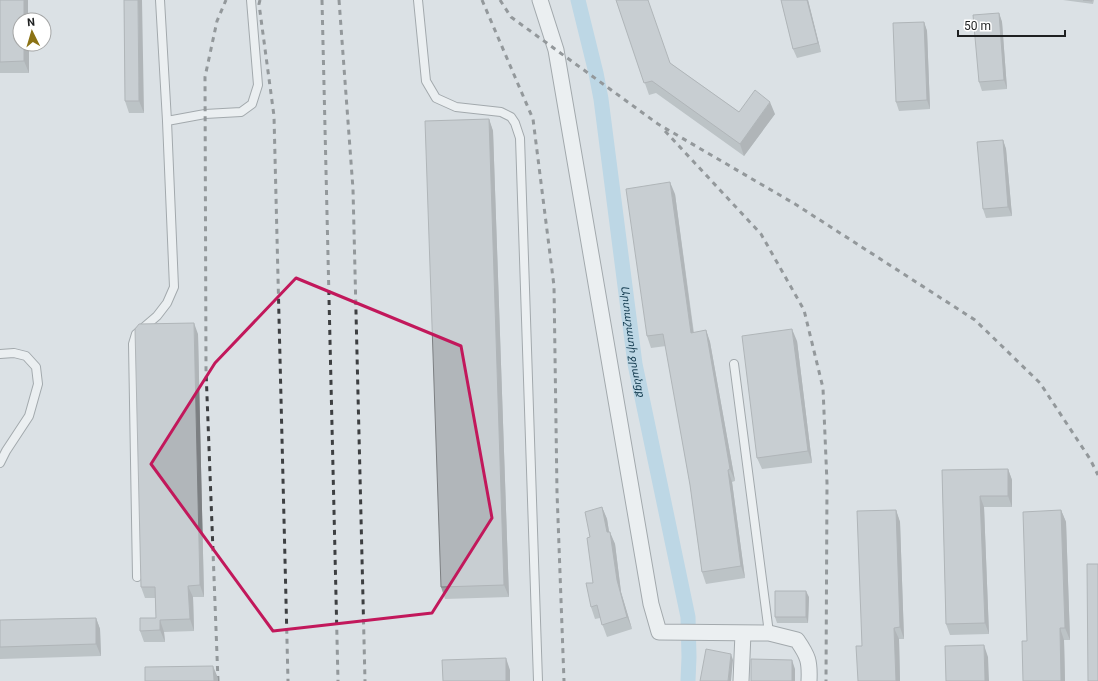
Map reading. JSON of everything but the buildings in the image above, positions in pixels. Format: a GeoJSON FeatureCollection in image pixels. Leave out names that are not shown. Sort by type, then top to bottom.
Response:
{"type":"FeatureCollection","features":[{"type":"Feature","properties":{"kind":"street"},"geometry":{"type":"LineString","coordinates":[[540,0],[556,50],[650,604],[659,632],[743,634],[769,633],[797,640],[807,654],[810,668],[809,681]]}},
{"type":"Feature","properties":{"kind":"street"},"geometry":{"type":"LineString","coordinates":[[741,681],[743,634]]}},
{"type":"Feature","properties":{"kind":"lane"},"geometry":{"type":"LineString","coordinates":[[137,577],[133,344],[136,334],[158,316],[167,303],[174,287],[160,0]]}},
{"type":"Feature","properties":{"kind":"lane"},"geometry":{"type":"LineString","coordinates":[[167,121],[205,114],[241,112],[252,104],[258,85],[251,0]]}},
{"type":"Feature","properties":{"kind":"lane"},"geometry":{"type":"LineString","coordinates":[[418,0],[426,81],[436,98],[456,107],[501,112],[511,117],[515,123],[520,138],[538,681]]}},
{"type":"Feature","properties":{"kind":"lane"},"geometry":{"type":"LineString","coordinates":[[0,354],[14,353],[26,356],[36,367],[38,384],[29,416],[0,463]]}},
{"type":"Feature","properties":{"kind":"lane"},"geometry":{"type":"LineString","coordinates":[[734,364],[769,633]]}},
{"type":"Feature","properties":{"kind":"highlighted area"},"geometry":{"type":"Polygon","coordinates":[[[296,278],[461,346],[492,518],[432,613],[273,631],[151,464],[215,363],[296,278]]]}},
{"type":"Feature","properties":{"kind":"waterway","name":"Արտաշատի ջրանցք"},"geometry":{"type":"LineString","coordinates":[[578,0],[601,99],[635,364],[688,617],[688,681]]}},
{"type":"Feature","properties":{"kind":"railway"},"geometry":{"type":"LineString","coordinates":[[218,681],[206,370],[205,77],[217,21],[226,0]]}},
{"type":"Feature","properties":{"kind":"railway"},"geometry":{"type":"LineString","coordinates":[[260,0],[259,4],[274,116],[288,681]]}},
{"type":"Feature","properties":{"kind":"railway"},"geometry":{"type":"LineString","coordinates":[[322,0],[338,681]]}},
{"type":"Feature","properties":{"kind":"railway"},"geometry":{"type":"LineString","coordinates":[[339,0],[353,189],[365,681]]}},
{"type":"Feature","properties":{"kind":"railway"},"geometry":{"type":"LineString","coordinates":[[482,0],[533,119],[554,286],[557,492],[564,681]]}},
{"type":"Feature","properties":{"kind":"railway"},"geometry":{"type":"LineString","coordinates":[[500,0],[511,17],[658,124],[795,204],[975,320],[1040,383],[1090,459],[1098,475]]}},
{"type":"Feature","properties":{"kind":"railway"},"geometry":{"type":"LineString","coordinates":[[665,131],[761,234],[804,310],[823,388],[827,483],[826,681]]}}]}
